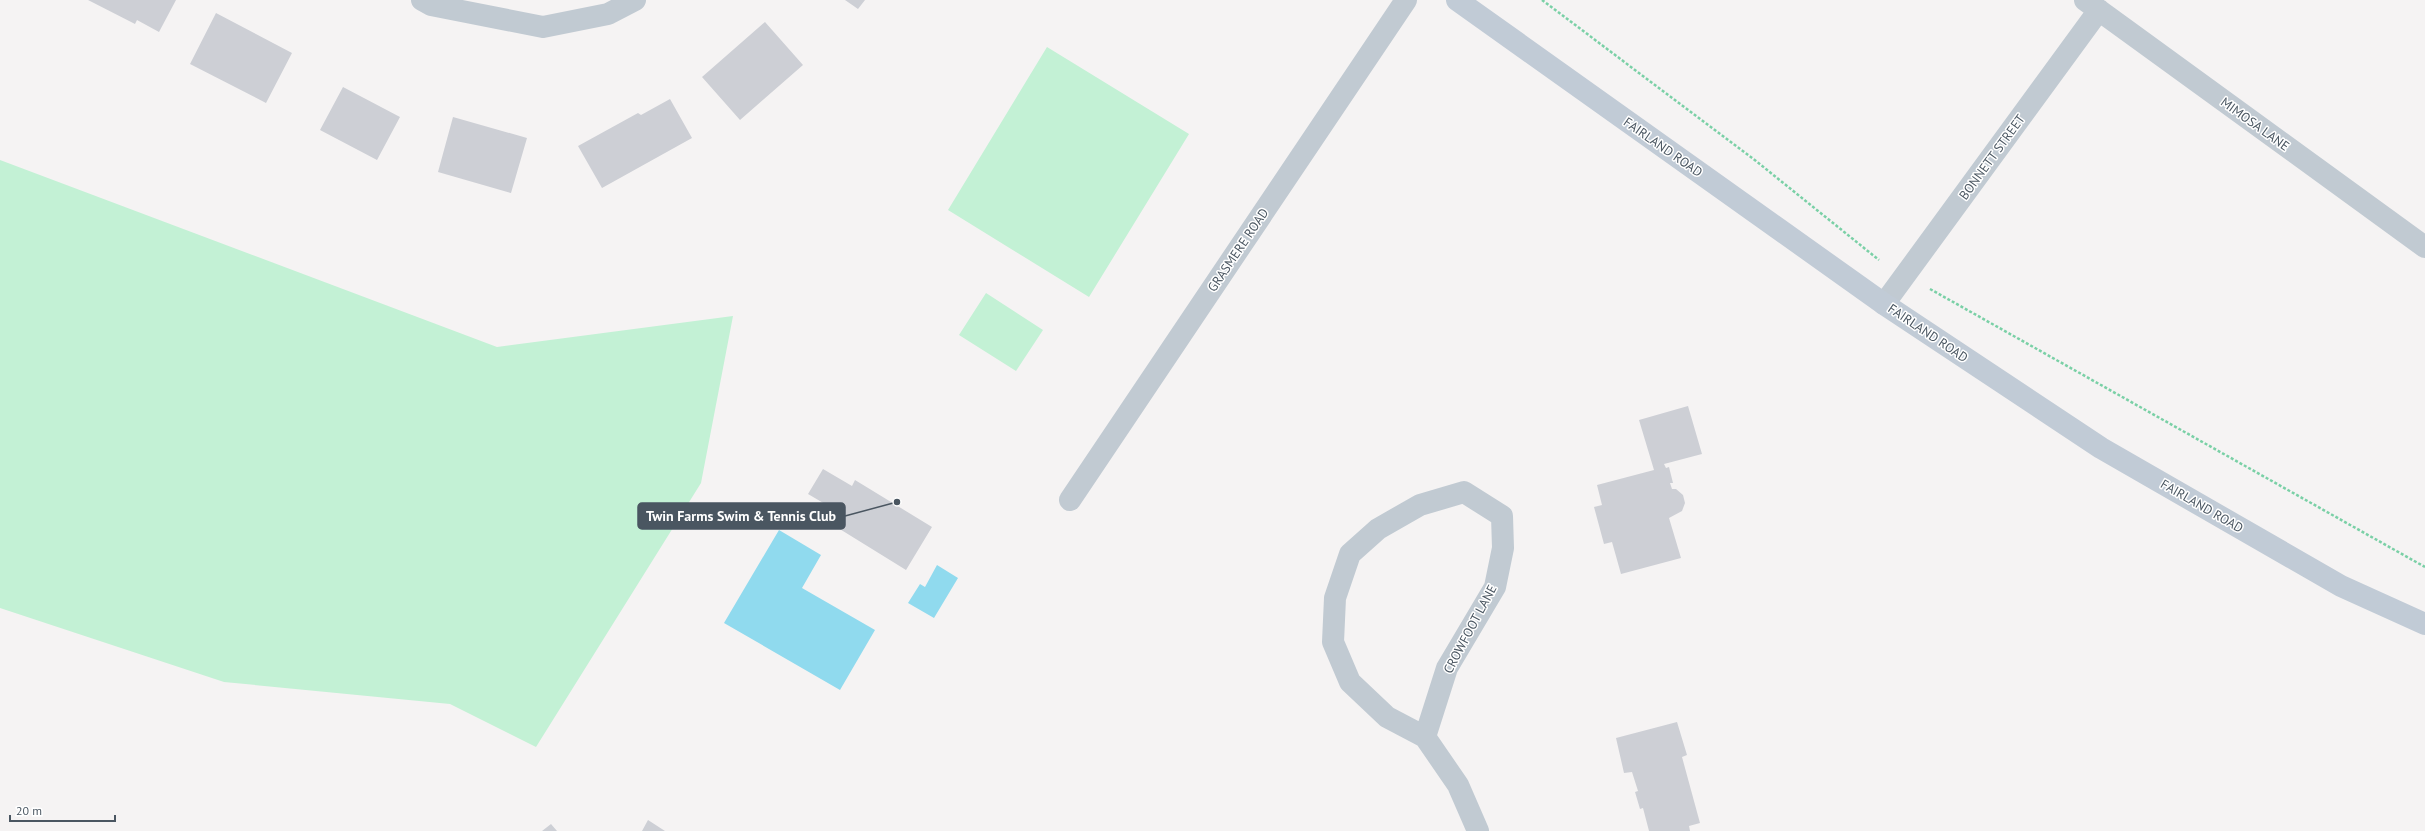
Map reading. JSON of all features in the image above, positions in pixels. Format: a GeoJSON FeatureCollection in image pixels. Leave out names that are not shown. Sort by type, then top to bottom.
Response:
{"type":"FeatureCollection","features":[{"type":"Feature","properties":{"kind":"main road","name":"FAIRLAND ROAD"},"geometry":{"type":"LineString","coordinates":[[1457,0],[1884,304],[2101,448],[2341,586],[2425,624]]}},
{"type":"Feature","properties":{"kind":"street"},"geometry":{"type":"LineString","coordinates":[[422,0],[431,5],[543,27],[608,14],[635,0]]}},
{"type":"Feature","properties":{"kind":"street","name":"GRASMERE ROAD"},"geometry":{"type":"LineString","coordinates":[[1070,500],[1406,0]]}},
{"type":"Feature","properties":{"kind":"street","name":"BONNETT STREET"},"geometry":{"type":"LineString","coordinates":[[1884,304],[2092,5]]}},
{"type":"Feature","properties":{"kind":"street","name":"MIMOSA LANE"},"geometry":{"type":"LineString","coordinates":[[2092,5],[2425,247]]}},
{"type":"Feature","properties":{"kind":"street","name":"CROWFOOT LANE"},"geometry":{"type":"LineString","coordinates":[[1425,737],[1447,668],[1495,587],[1503,548],[1502,516],[1464,492],[1420,505],[1378,529],[1350,554],[1334,598],[1333,642],[1350,682],[1387,717],[1425,737],[1458,785],[1478,831]]}},
{"type":"Feature","properties":{"kind":"path"},"geometry":{"type":"LineString","coordinates":[[1542,0],[1756,161],[1877,259],[2425,567]]}},
{"type":"Feature","properties":{"kind":"green space"},"geometry":{"type":"Polygon","coordinates":[[[1047,47],[1189,134],[1089,297],[948,210],[1047,47]]]}},
{"type":"Feature","properties":{"kind":"green space"},"geometry":{"type":"Polygon","coordinates":[[[0,160],[497,347],[733,316],[701,483],[536,747],[450,704],[224,682],[0,608],[0,160]]]}},
{"type":"Feature","properties":{"kind":"green space"},"geometry":{"type":"Polygon","coordinates":[[[986,293],[1043,330],[1016,371],[959,335],[986,293]]]}},
{"type":"Feature","properties":{"kind":"water"},"geometry":{"type":"Polygon","coordinates":[[[779,530],[821,555],[802,588],[875,630],[840,690],[724,623],[779,530]]]}},
{"type":"Feature","properties":{"kind":"water"},"geometry":{"type":"Polygon","coordinates":[[[937,565],[958,578],[934,618],[908,603],[920,584],[925,587],[937,565]]]}},
{"type":"Feature","properties":{"kind":"building"},"geometry":{"type":"Polygon","coordinates":[[[88,0],[176,0],[159,32],[137,20],[135,24],[88,0]]]}},
{"type":"Feature","properties":{"kind":"building"},"geometry":{"type":"Polygon","coordinates":[[[845,0],[865,0],[858,9],[845,0]]]}},
{"type":"Feature","properties":{"kind":"building"},"geometry":{"type":"Polygon","coordinates":[[[216,13],[292,53],[266,103],[190,64],[216,13]]]}},
{"type":"Feature","properties":{"kind":"building"},"geometry":{"type":"Polygon","coordinates":[[[765,22],[803,65],[740,120],[702,77],[765,22]]]}},
{"type":"Feature","properties":{"kind":"building"},"geometry":{"type":"Polygon","coordinates":[[[343,87],[400,117],[377,160],[320,130],[343,87]]]}},
{"type":"Feature","properties":{"kind":"building"},"geometry":{"type":"Polygon","coordinates":[[[670,99],[692,138],[602,188],[578,146],[638,113],[641,115],[670,99]]]}},
{"type":"Feature","properties":{"kind":"building"},"geometry":{"type":"Polygon","coordinates":[[[453,117],[527,138],[511,193],[438,172],[453,117]]]}},
{"type":"Feature","properties":{"kind":"building"},"geometry":{"type":"Polygon","coordinates":[[[1688,406],[1702,454],[1664,464],[1666,468],[1669,467],[1673,483],[1670,483],[1672,489],[1676,489],[1683,495],[1685,503],[1682,511],[1669,518],[1681,558],[1621,574],[1612,542],[1604,544],[1594,507],[1602,505],[1597,485],[1654,470],[1639,420],[1688,406]]]}},
{"type":"Feature","properties":{"kind":"building"},"geometry":{"type":"Polygon","coordinates":[[[823,469],[852,486],[855,480],[932,527],[906,570],[830,523],[837,511],[808,494],[823,469]]]}},
{"type":"Feature","properties":{"kind":"building"},"geometry":{"type":"Polygon","coordinates":[[[1677,722],[1687,755],[1682,757],[1700,823],[1689,826],[1690,831],[1649,831],[1643,808],[1640,809],[1635,792],[1638,791],[1632,772],[1624,773],[1616,738],[1677,722]]]}},
{"type":"Feature","properties":{"kind":"building"},"geometry":{"type":"Polygon","coordinates":[[[648,820],[665,831],[642,831],[648,820]]]}},
{"type":"Feature","properties":{"kind":"building"},"geometry":{"type":"Polygon","coordinates":[[[551,824],[557,831],[542,831],[551,824]]]}},
{"type":"Feature","properties":{"kind":"place","name":"Twin Farms Swim & Tennis Club"},"geometry":{"type":"Point","coordinates":[897,502]}}]}
